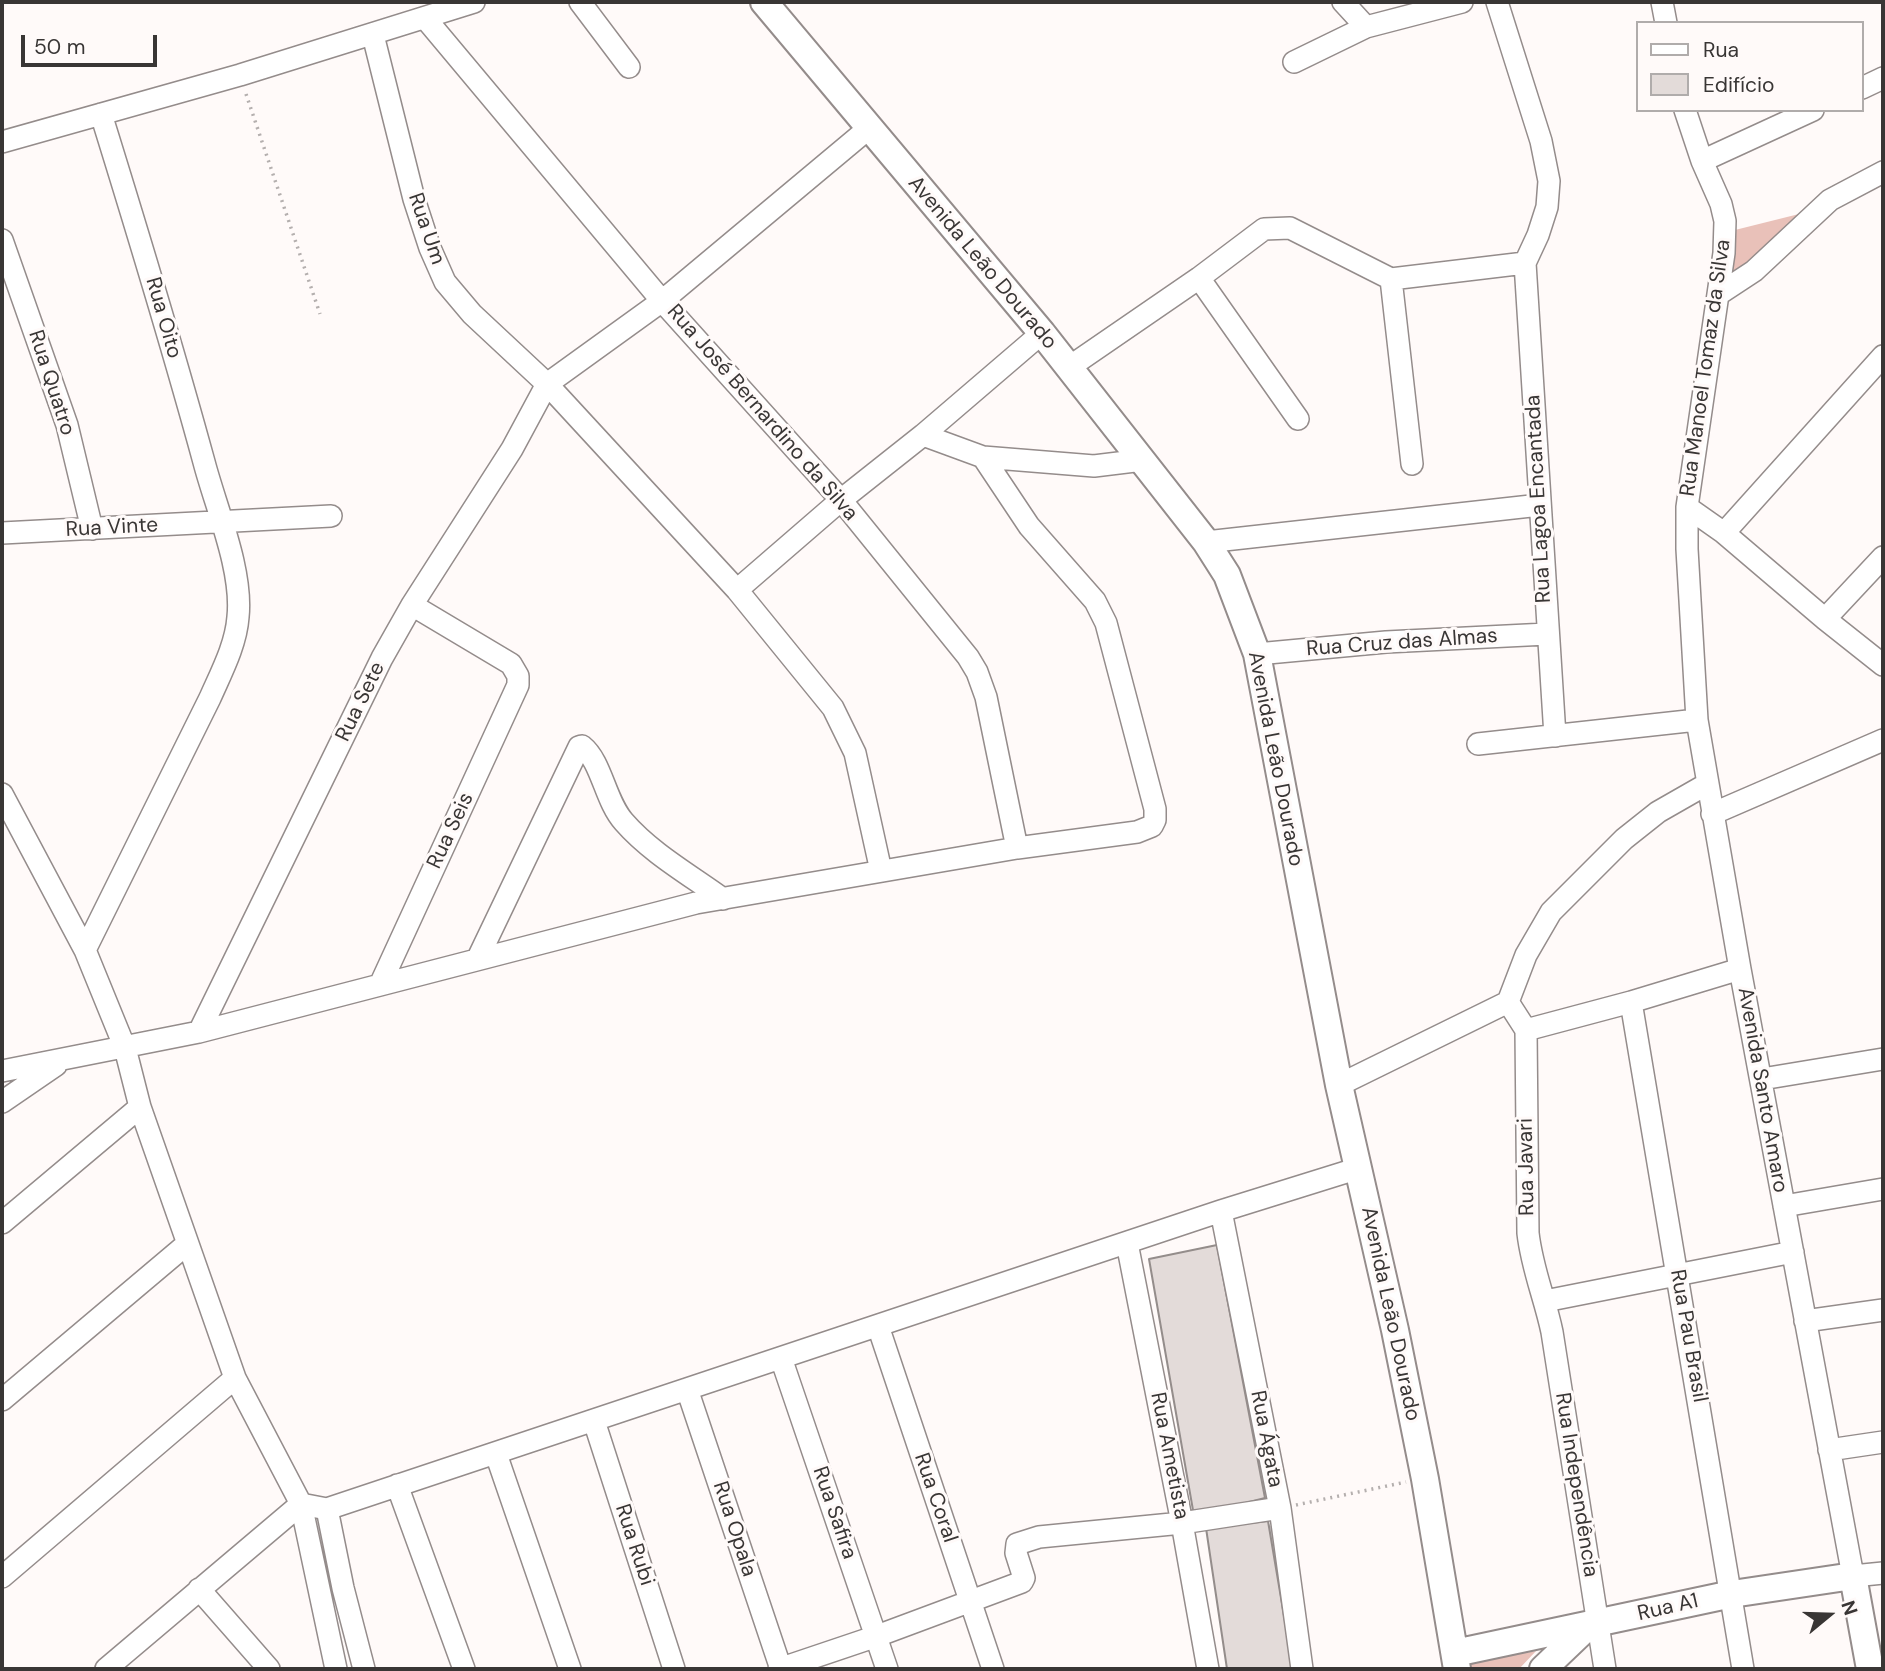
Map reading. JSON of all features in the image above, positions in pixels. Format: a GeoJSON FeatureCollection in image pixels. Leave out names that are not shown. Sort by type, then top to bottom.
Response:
{"type":"FeatureCollection","features":[{"type":"Feature","properties":{"kind":"main road","name":"Avenida Leão Dourado"},"geometry":{"type":"LineString","coordinates":[[764,2],[1042,333],[1206,542],[1227,575],[1257,654],[1339,1085],[1425,1479],[1456,1661]]}},
{"type":"Feature","properties":{"kind":"main road","name":"Rua A1"},"geometry":{"type":"LineString","coordinates":[[1456,1661],[1593,1625],[1732,1594],[1853,1576]]}},
{"type":"Feature","properties":{"kind":"main road","name":"Avenida Santo Amaro"},"geometry":{"type":"LineString","coordinates":[[1853,1576],[1870,1669]]}},
{"type":"Feature","properties":{"kind":"main road"},"geometry":{"type":"LineString","coordinates":[[1543,1669],[1593,1625]]}},
{"type":"Feature","properties":{"kind":"street"},"geometry":{"type":"LineString","coordinates":[[2,142],[240,75],[474,2]]}},
{"type":"Feature","properties":{"kind":"street"},"geometry":{"type":"LineString","coordinates":[[580,2],[629,67]]}},
{"type":"Feature","properties":{"kind":"street"},"geometry":{"type":"LineString","coordinates":[[1343,2],[1366,27]]}},
{"type":"Feature","properties":{"kind":"street"},"geometry":{"type":"LineString","coordinates":[[1294,62],[1366,27],[1462,2]]}},
{"type":"Feature","properties":{"kind":"street"},"geometry":{"type":"LineString","coordinates":[[1068,368],[1199,278],[1264,229],[1290,228],[1391,279],[1525,262],[1538,236],[1547,207],[1549,181],[1541,141],[1497,2]]}},
{"type":"Feature","properties":{"kind":"street"},"geometry":{"type":"LineString","coordinates":[[1662,2],[1666,21]]}},
{"type":"Feature","properties":{"kind":"street","name":"Rua José Bernardino da Silva"},"geometry":{"type":"LineString","coordinates":[[425,19],[662,300],[841,500],[968,657],[986,697],[1017,848]]}},
{"type":"Feature","properties":{"kind":"street","name":"Rua Um"},"geometry":{"type":"LineString","coordinates":[[373,35],[414,199],[430,248],[445,282],[472,314],[547,384],[737,590],[833,708],[855,753],[881,871]]}},
{"type":"Feature","properties":{"kind":"street"},"geometry":{"type":"LineString","coordinates":[[1864,87],[1883,78]]}},
{"type":"Feature","properties":{"kind":"street","name":"Rua Manoel Tomaz da Silva"},"geometry":{"type":"LineString","coordinates":[[1686,112],[1725,221],[1724,253],[1688,507]]}},
{"type":"Feature","properties":{"kind":"street"},"geometry":{"type":"LineString","coordinates":[[1702,161],[1809,112]]}},
{"type":"Feature","properties":{"kind":"street","name":"Rua Oito"},"geometry":{"type":"LineString","coordinates":[[85,950],[210,698],[228,656],[238,618],[238,596],[222,523],[168,331],[101,114]]}},
{"type":"Feature","properties":{"kind":"street"},"geometry":{"type":"LineString","coordinates":[[547,384],[662,300],[869,128]]}},
{"type":"Feature","properties":{"kind":"street"},"geometry":{"type":"LineString","coordinates":[[1718,295],[1754,271],[1830,200],[1883,172]]}},
{"type":"Feature","properties":{"kind":"street","name":"Rua Quatro"},"geometry":{"type":"LineString","coordinates":[[2,240],[67,425],[92,529]]}},
{"type":"Feature","properties":{"kind":"street","name":"Rua Lagoa Encantada"},"geometry":{"type":"LineString","coordinates":[[1525,262],[1555,736]]}},
{"type":"Feature","properties":{"kind":"street"},"geometry":{"type":"LineString","coordinates":[[1199,278],[1298,419]]}},
{"type":"Feature","properties":{"kind":"street"},"geometry":{"type":"LineString","coordinates":[[1391,279],[1412,464]]}},
{"type":"Feature","properties":{"kind":"street"},"geometry":{"type":"LineString","coordinates":[[737,590],[1042,333]]}},
{"type":"Feature","properties":{"kind":"street"},"geometry":{"type":"LineString","coordinates":[[1724,533],[1883,356]]}},
{"type":"Feature","properties":{"kind":"street","name":"Rua Sete"},"geometry":{"type":"LineString","coordinates":[[200,1032],[382,658],[412,605],[512,449],[547,384]]}},
{"type":"Feature","properties":{"kind":"street"},"geometry":{"type":"LineString","coordinates":[[923,435],[983,457],[1094,466],[1143,460]]}},
{"type":"Feature","properties":{"kind":"street"},"geometry":{"type":"LineString","coordinates":[[9,1070],[200,1032],[696,903],[1017,848],[1145,831],[1152,826],[1155,810],[1107,623],[1085,589],[1023,518],[983,457]]}},
{"type":"Feature","properties":{"kind":"street"},"geometry":{"type":"LineString","coordinates":[[1206,542],[1540,505]]}},
{"type":"Feature","properties":{"kind":"street"},"geometry":{"type":"LineString","coordinates":[[1688,507],[1724,533],[1883,665]]}},
{"type":"Feature","properties":{"kind":"street","name":"Avenida Santo Amaro"},"geometry":{"type":"LineString","coordinates":[[1688,507],[1686,548],[1697,720],[1740,969],[1853,1576]]}},
{"type":"Feature","properties":{"kind":"street","name":"Rua Vinte"},"geometry":{"type":"LineString","coordinates":[[2,533],[331,516]]}},
{"type":"Feature","properties":{"kind":"street"},"geometry":{"type":"LineString","coordinates":[[1825,619],[1883,557]]}},
{"type":"Feature","properties":{"kind":"street","name":"Rua Seis"},"geometry":{"type":"LineString","coordinates":[[380,985],[518,685],[519,676],[511,664],[412,605]]}},
{"type":"Feature","properties":{"kind":"street","name":"Rua Cruz das Almas"},"geometry":{"type":"LineString","coordinates":[[1257,654],[1386,642],[1547,634]]}},
{"type":"Feature","properties":{"kind":"street"},"geometry":{"type":"LineString","coordinates":[[1478,744],[1697,720]]}},
{"type":"Feature","properties":{"kind":"street"},"geometry":{"type":"LineString","coordinates":[[1712,814],[1883,740]]}},
{"type":"Feature","properties":{"kind":"street"},"geometry":{"type":"LineString","coordinates":[[478,958],[579,747],[582,746],[591,757],[611,804],[623,821],[652,848],[723,898]]}},
{"type":"Feature","properties":{"kind":"street"},"geometry":{"type":"LineString","coordinates":[[1339,1085],[1508,1002],[1527,955],[1551,912],[1624,839],[1658,812],[1707,784]]}},
{"type":"Feature","properties":{"kind":"street"},"geometry":{"type":"LineString","coordinates":[[2,794],[85,950],[125,1048],[140,1107],[235,1378],[301,1504],[336,1669]]}},
{"type":"Feature","properties":{"kind":"street"},"geometry":{"type":"LineString","coordinates":[[1508,1002],[1526,1030],[1740,969]]}},
{"type":"Feature","properties":{"kind":"street","name":"Rua Pau Brasil"},"geometry":{"type":"LineString","coordinates":[[1631,1002],[1743,1669]]}},
{"type":"Feature","properties":{"kind":"street","name":"Rua Javari"},"geometry":{"type":"LineString","coordinates":[[1526,1030],[1528,1233],[1532,1267],[1545,1301]]}},
{"type":"Feature","properties":{"kind":"street"},"geometry":{"type":"LineString","coordinates":[[2,1102],[67,1058]]}},
{"type":"Feature","properties":{"kind":"street"},"geometry":{"type":"LineString","coordinates":[[1762,1079],[1883,1059]]}},
{"type":"Feature","properties":{"kind":"street"},"geometry":{"type":"LineString","coordinates":[[2,1223],[140,1107]]}},
{"type":"Feature","properties":{"kind":"street"},"geometry":{"type":"LineString","coordinates":[[301,1504],[327,1509],[1222,1211],[1359,1168]]}},
{"type":"Feature","properties":{"kind":"street"},"geometry":{"type":"LineString","coordinates":[[1784,1206],[1883,1189]]}},
{"type":"Feature","properties":{"kind":"street","name":"Rua Ágata"},"geometry":{"type":"LineString","coordinates":[[1222,1211],[1280,1508],[1302,1669]]}},
{"type":"Feature","properties":{"kind":"street","name":"Rua Ametista"},"geometry":{"type":"LineString","coordinates":[[1126,1243],[1208,1669]]}},
{"type":"Feature","properties":{"kind":"street"},"geometry":{"type":"LineString","coordinates":[[2,1400],[187,1244]]}},
{"type":"Feature","properties":{"kind":"street"},"geometry":{"type":"LineString","coordinates":[[1545,1301],[1793,1252]]}},
{"type":"Feature","properties":{"kind":"street","name":"Rua Independência"},"geometry":{"type":"LineString","coordinates":[[1545,1301],[1593,1625],[1605,1669]]}},
{"type":"Feature","properties":{"kind":"street"},"geometry":{"type":"LineString","coordinates":[[1805,1321],[1883,1310]]}},
{"type":"Feature","properties":{"kind":"street","name":"Rua Coral"},"geometry":{"type":"LineString","coordinates":[[878,1326],[993,1669]]}},
{"type":"Feature","properties":{"kind":"street","name":"Rua Safira"},"geometry":{"type":"LineString","coordinates":[[781,1358],[887,1669]]}},
{"type":"Feature","properties":{"kind":"street"},"geometry":{"type":"LineString","coordinates":[[2,1577],[235,1378]]}},
{"type":"Feature","properties":{"kind":"street","name":"Rua Opala"},"geometry":{"type":"LineString","coordinates":[[687,1389],[780,1669]]}},
{"type":"Feature","properties":{"kind":"street","name":"Rua Rubi"},"geometry":{"type":"LineString","coordinates":[[594,1421],[674,1669]]}},
{"type":"Feature","properties":{"kind":"street"},"geometry":{"type":"LineString","coordinates":[[1829,1450],[1883,1442]]}},
{"type":"Feature","properties":{"kind":"street"},"geometry":{"type":"LineString","coordinates":[[496,1454],[570,1669]]}},
{"type":"Feature","properties":{"kind":"street"},"geometry":{"type":"LineString","coordinates":[[397,1485],[464,1669]]}},
{"type":"Feature","properties":{"kind":"street"},"geometry":{"type":"LineString","coordinates":[[106,1669],[301,1504]]}},
{"type":"Feature","properties":{"kind":"street"},"geometry":{"type":"LineString","coordinates":[[780,1669],[877,1636],[1022,1581],[1024,1578],[1016,1553],[1017,1544],[1021,1541],[1182,1523],[1280,1508]]}},
{"type":"Feature","properties":{"kind":"street"},"geometry":{"type":"LineString","coordinates":[[327,1509],[343,1588],[364,1669]]}},
{"type":"Feature","properties":{"kind":"street","name":"Rua A1"},"geometry":{"type":"LineString","coordinates":[[1853,1576],[1883,1573]]}},
{"type":"Feature","properties":{"kind":"street"},"geometry":{"type":"LineString","coordinates":[[199,1589],[269,1669]]}},
{"type":"Feature","properties":{"kind":"path"},"geometry":{"type":"LineString","coordinates":[[240,75],[320,314]]}},
{"type":"Feature","properties":{"kind":"path"},"geometry":{"type":"LineString","coordinates":[[1280,1508],[1425,1479]]}},
{"type":"Feature","properties":{"kind":"shaded area"},"geometry":{"type":"Polygon","coordinates":[[[1803,213],[1729,288],[1727,232],[1803,213]]]}},
{"type":"Feature","properties":{"kind":"shaded area"},"geometry":{"type":"Polygon","coordinates":[[[1536,1651],[1519,1669],[1469,1669],[1469,1662],[1536,1651]]]}},
{"type":"Feature","properties":{"kind":"building"},"geometry":{"type":"Polygon","coordinates":[[[1217,1245],[1265,1498],[1194,1516],[1149,1259],[1217,1245]]]}},
{"type":"Feature","properties":{"kind":"building"},"geometry":{"type":"Polygon","coordinates":[[[1268,1521],[1293,1669],[1227,1669],[1206,1528],[1268,1521]]]}}]}
